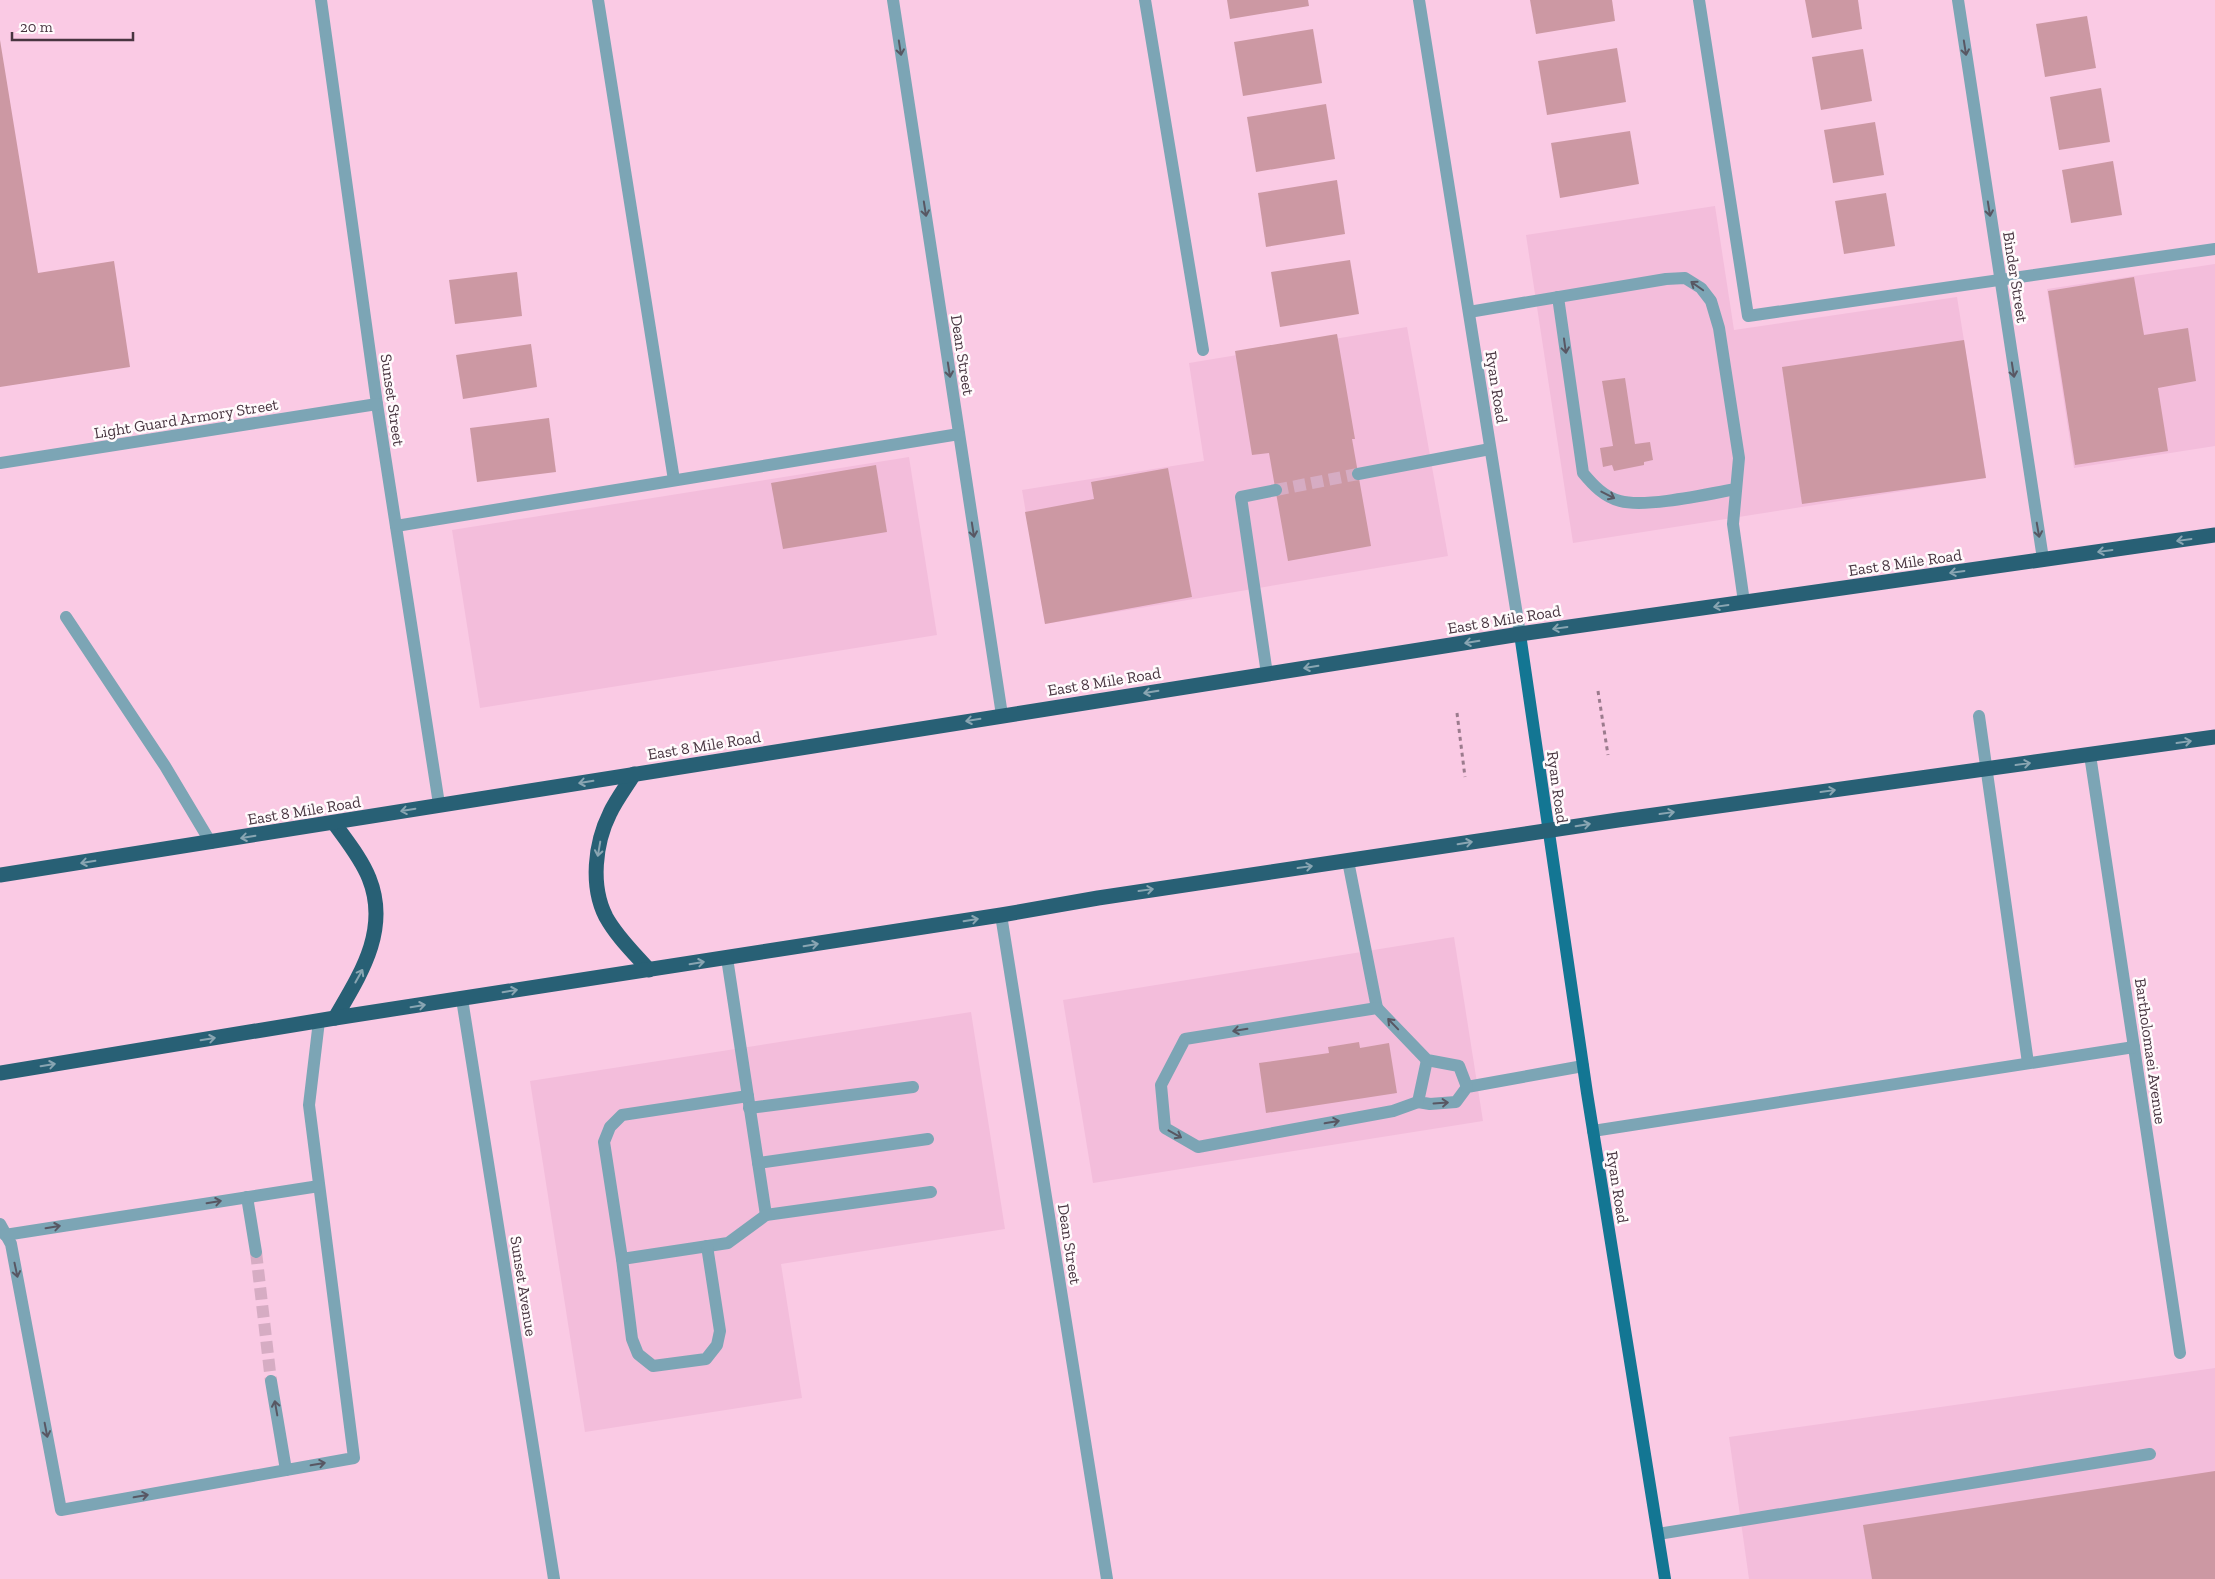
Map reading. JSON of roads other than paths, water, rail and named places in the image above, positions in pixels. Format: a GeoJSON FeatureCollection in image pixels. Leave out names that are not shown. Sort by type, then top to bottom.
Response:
{"type":"FeatureCollection","features":[{"type":"Feature","properties":{"kind":"highway","name":"East 8 Mile Road"},"geometry":{"type":"LineString","coordinates":[[0,875],[1520,634],[2215,536]]}},
{"type":"Feature","properties":{"kind":"highway"},"geometry":{"type":"LineString","coordinates":[[0,1073],[335,1018],[1001,915],[1098,898],[1548,831],[2215,737]]}},
{"type":"Feature","properties":{"kind":"highway"},"geometry":{"type":"LineString","coordinates":[[634,774],[610,813],[600,841],[596,866],[598,892],[606,915],[620,938],[649,970]]}},
{"type":"Feature","properties":{"kind":"highway"},"geometry":{"type":"LineString","coordinates":[[334,823],[369,877],[374,896],[376,919],[373,944],[362,972],[335,1018]]}},
{"type":"Feature","properties":{"kind":"main road","name":"Ryan Road"},"geometry":{"type":"LineString","coordinates":[[1520,634],[1583,1066],[1665,1579]]}},
{"type":"Feature","properties":{"kind":"street","name":"Sunset Street"},"geometry":{"type":"LineString","coordinates":[[321,0],[377,404],[439,804]]}},
{"type":"Feature","properties":{"kind":"street"},"geometry":{"type":"LineString","coordinates":[[598,0],[674,480]]}},
{"type":"Feature","properties":{"kind":"street","name":"Dean Street"},"geometry":{"type":"LineString","coordinates":[[893,0],[1002,715]]}},
{"type":"Feature","properties":{"kind":"street"},"geometry":{"type":"LineString","coordinates":[[1146,0],[1203,350]]}},
{"type":"Feature","properties":{"kind":"street","name":"Ryan Road"},"geometry":{"type":"LineString","coordinates":[[1419,0],[1520,634]]}},
{"type":"Feature","properties":{"kind":"street"},"geometry":{"type":"LineString","coordinates":[[1699,0],[1748,316],[2000,281],[2215,248]]}},
{"type":"Feature","properties":{"kind":"street","name":"Binder Street"},"geometry":{"type":"LineString","coordinates":[[1958,0],[2043,559]]}},
{"type":"Feature","properties":{"kind":"street"},"geometry":{"type":"LineString","coordinates":[[1469,312],[1666,279],[1685,278],[1701,288],[1711,301],[1719,328],[1739,458],[1734,524],[1744,602]]}},
{"type":"Feature","properties":{"kind":"street"},"geometry":{"type":"LineString","coordinates":[[1558,297],[1583,473],[1598,490],[1619,501],[1643,503],[1736,489]]}},
{"type":"Feature","properties":{"kind":"street","name":"Light Guard Armory Street"},"geometry":{"type":"LineString","coordinates":[[0,463],[377,404]]}},
{"type":"Feature","properties":{"kind":"street"},"geometry":{"type":"LineString","coordinates":[[396,526],[959,434]]}},
{"type":"Feature","properties":{"kind":"street"},"geometry":{"type":"LineString","coordinates":[[1358,474],[1490,449]]}},
{"type":"Feature","properties":{"kind":"street"},"geometry":{"type":"LineString","coordinates":[[1267,674],[1241,497],[1276,490]]}},
{"type":"Feature","properties":{"kind":"street"},"geometry":{"type":"LineString","coordinates":[[66,617],[165,766],[211,843]]}},
{"type":"Feature","properties":{"kind":"street"},"geometry":{"type":"LineString","coordinates":[[1979,716],[2028,1063]]}},
{"type":"Feature","properties":{"kind":"street","name":"Bartholomaei Avenue"},"geometry":{"type":"LineString","coordinates":[[2090,755],[2180,1353]]}},
{"type":"Feature","properties":{"kind":"street"},"geometry":{"type":"LineString","coordinates":[[1348,861],[1377,1008],[1427,1060],[1460,1066],[1467,1086]]}},
{"type":"Feature","properties":{"kind":"street","name":"Dean Street"},"geometry":{"type":"LineString","coordinates":[[1001,915],[1107,1579]]}},
{"type":"Feature","properties":{"kind":"street"},"geometry":{"type":"LineString","coordinates":[[727,958],[766,1215]]}},
{"type":"Feature","properties":{"kind":"street","name":"Sunset Avenue"},"geometry":{"type":"LineString","coordinates":[[462,999],[554,1579]]}},
{"type":"Feature","properties":{"kind":"street"},"geometry":{"type":"LineString","coordinates":[[1377,1008],[1185,1039],[1161,1086],[1165,1128],[1198,1147],[1393,1111],[1418,1102],[1430,1104],[1456,1102],[1467,1086],[1583,1066]]}},
{"type":"Feature","properties":{"kind":"street"},"geometry":{"type":"LineString","coordinates":[[319,1021],[309,1106],[354,1458],[61,1510],[21,1294],[10,1244],[3,1230],[319,1186]]}},
{"type":"Feature","properties":{"kind":"street"},"geometry":{"type":"LineString","coordinates":[[1593,1131],[2134,1047]]}},
{"type":"Feature","properties":{"kind":"street"},"geometry":{"type":"LineString","coordinates":[[1418,1102],[1427,1060]]}},
{"type":"Feature","properties":{"kind":"street"},"geometry":{"type":"LineString","coordinates":[[707,1246],[720,1331],[718,1345],[706,1360],[653,1366],[638,1354],[632,1339],[604,1142],[610,1127],[622,1115],[913,1087]]}},
{"type":"Feature","properties":{"kind":"street"},"geometry":{"type":"LineString","coordinates":[[758,1163],[928,1139]]}},
{"type":"Feature","properties":{"kind":"street"},"geometry":{"type":"LineString","coordinates":[[622,1259],[728,1243],[766,1215],[931,1192]]}},
{"type":"Feature","properties":{"kind":"street"},"geometry":{"type":"LineString","coordinates":[[247,1197],[256,1252]]}},
{"type":"Feature","properties":{"kind":"street"},"geometry":{"type":"LineString","coordinates":[[271,1381],[286,1470]]}},
{"type":"Feature","properties":{"kind":"street"},"geometry":{"type":"LineString","coordinates":[[1658,1534],[2150,1454]]}},
{"type":"Feature","properties":{"kind":"tunnel"},"geometry":{"type":"LineString","coordinates":[[1276,490],[1358,474]]}},
{"type":"Feature","properties":{"kind":"tunnel"},"geometry":{"type":"LineString","coordinates":[[256,1252],[271,1381]]}}]}
